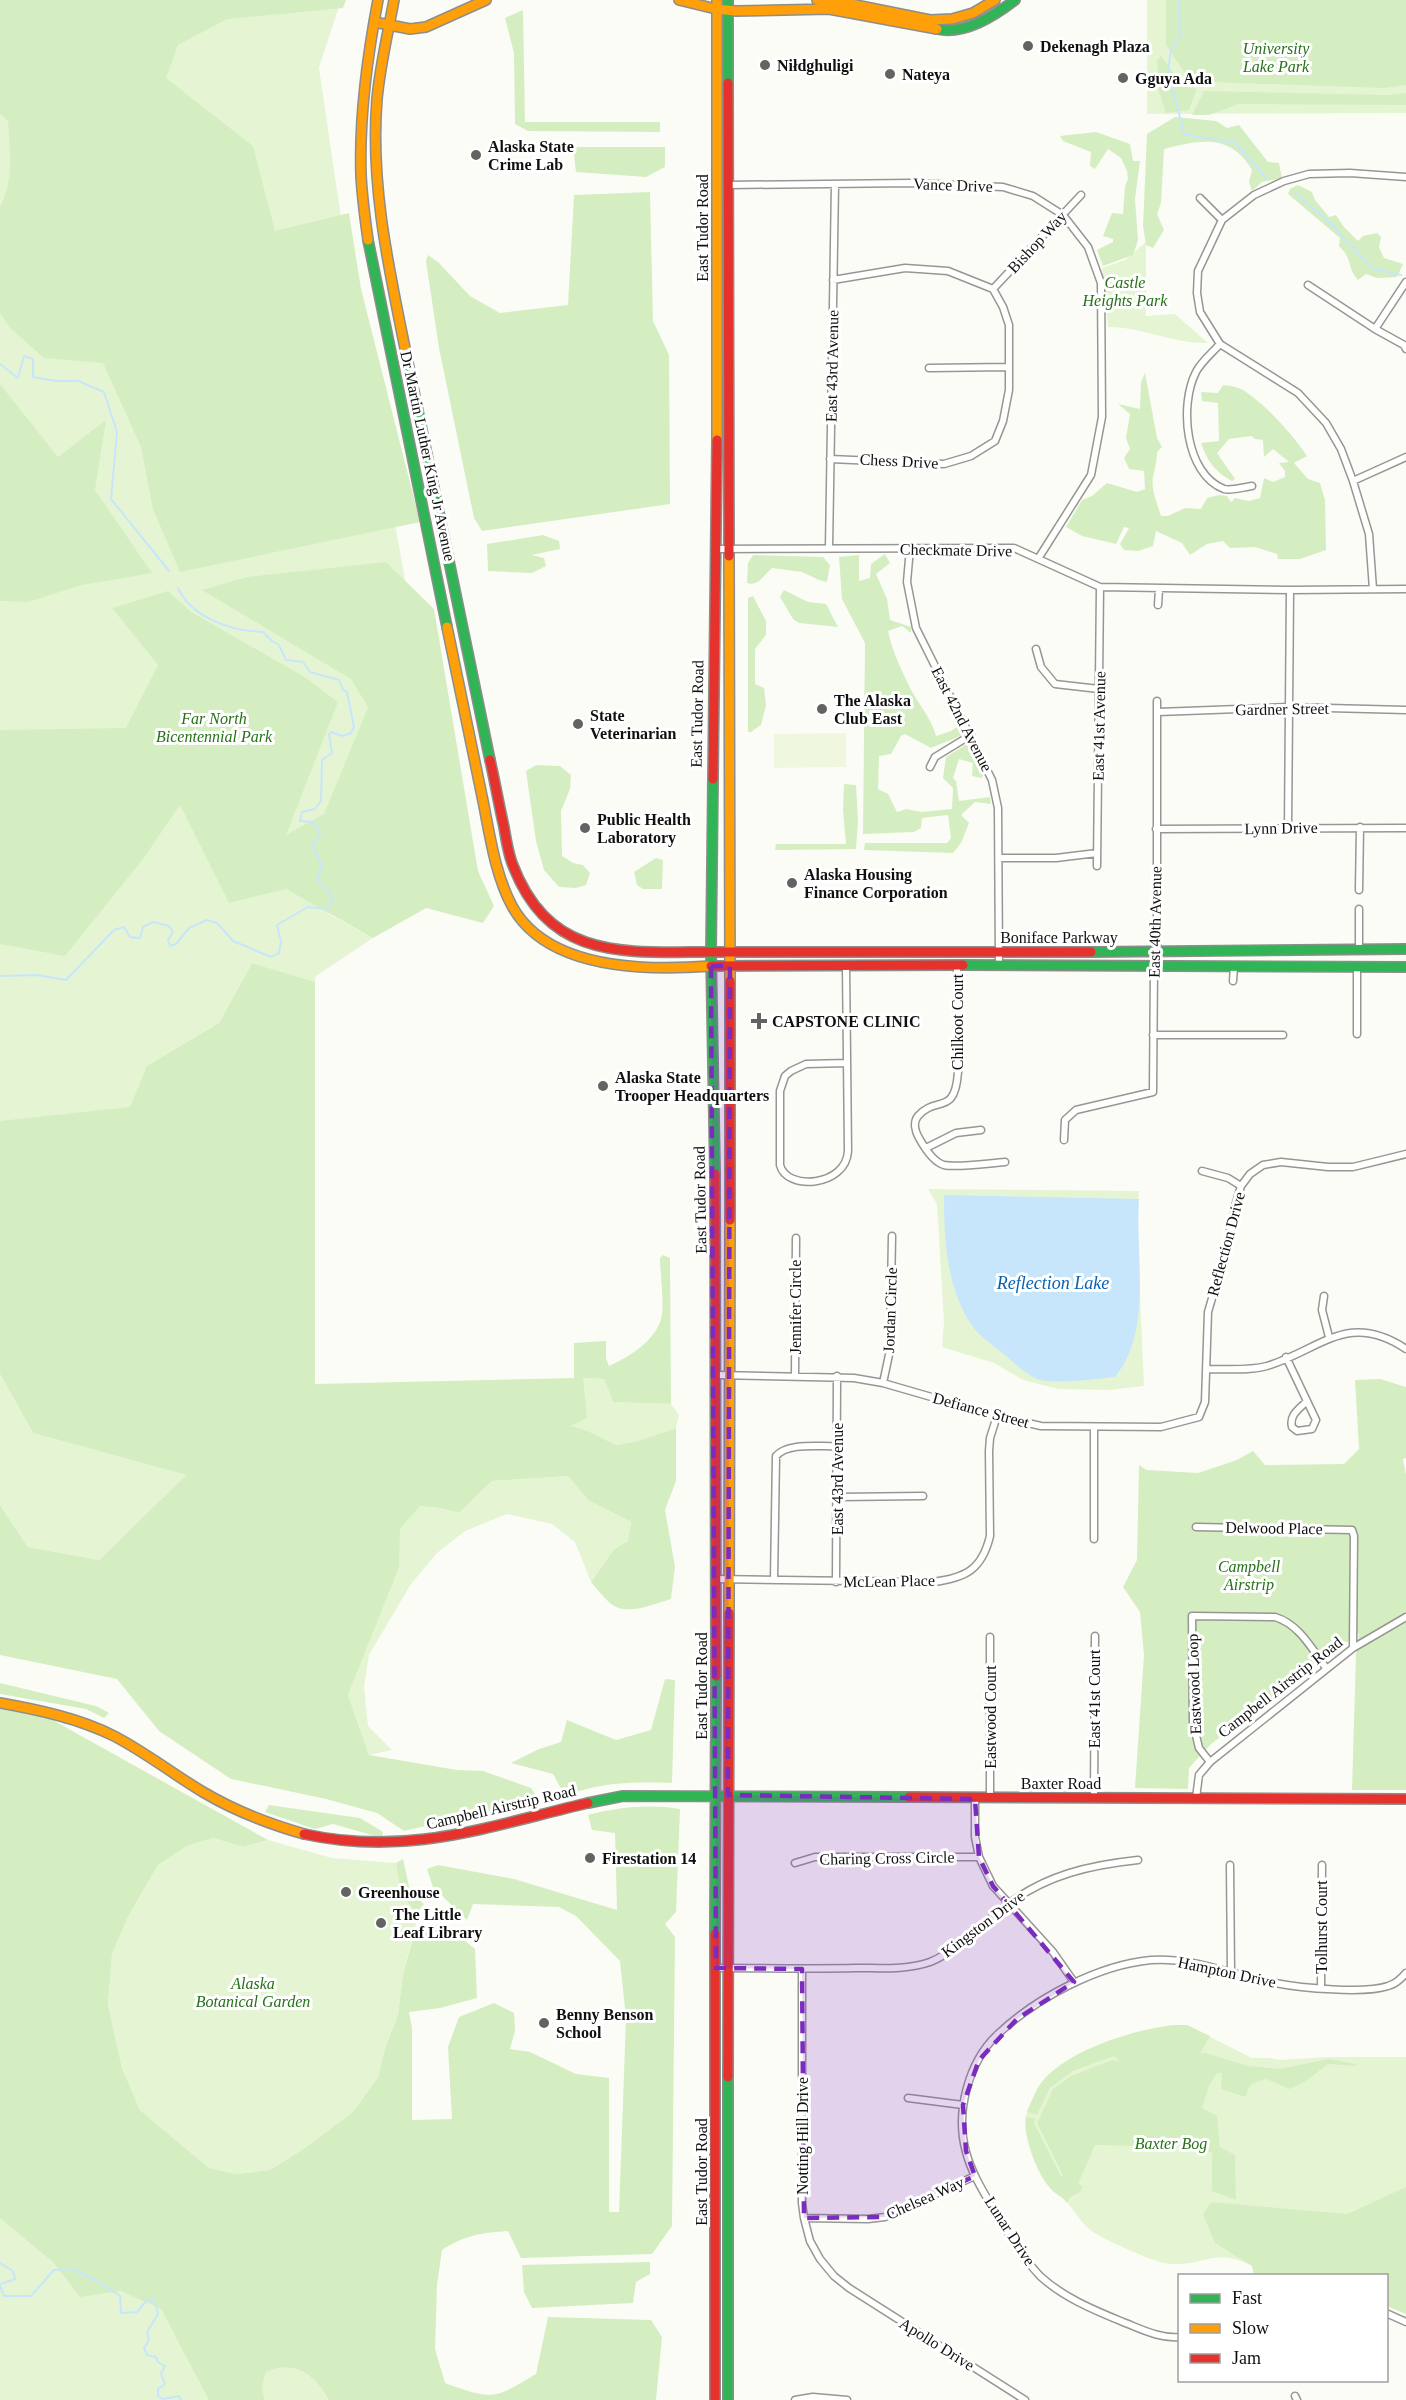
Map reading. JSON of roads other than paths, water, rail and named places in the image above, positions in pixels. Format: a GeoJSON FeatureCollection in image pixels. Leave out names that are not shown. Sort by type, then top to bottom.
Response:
{"type":"FeatureCollection","features":[{"type":"Feature","properties":{"kind":"main road","name":"Dr Martin Luther King Jr Avenue"},"geometry":{"type":"LineString","coordinates":[[378,0],[364,78],[361,118],[361,174],[369,253],[497,869],[515,911],[532,930],[554,948],[584,960],[614,966],[711,966]]}},
{"type":"Feature","properties":{"kind":"main road","name":"Dr Martin Luther King Jr Avenue"},"geometry":{"type":"LineString","coordinates":[[394,0],[377,98],[378,189],[386,256],[511,861],[518,884],[530,903],[550,925],[574,940],[595,947],[627,951],[711,951]]}},
{"type":"Feature","properties":{"kind":"main road"},"geometry":{"type":"LineString","coordinates":[[374,22],[410,29],[426,27],[486,0]]}},
{"type":"Feature","properties":{"kind":"main road"},"geometry":{"type":"LineString","coordinates":[[679,0],[716,4],[729,10],[829,9],[848,5],[929,30],[946,31],[978,23],[998,14],[1015,0]]}},
{"type":"Feature","properties":{"kind":"main road","name":"East Tudor Road"},"geometry":{"type":"LineString","coordinates":[[728,0],[730,966],[728,2400]]}},
{"type":"Feature","properties":{"kind":"main road"},"geometry":{"type":"LineString","coordinates":[[817,0],[925,20],[946,21],[974,15],[995,0]]}},
{"type":"Feature","properties":{"kind":"main road","name":"East Tudor Road"},"geometry":{"type":"LineString","coordinates":[[716,4],[717,185],[711,951],[716,1375],[716,2400]]}},
{"type":"Feature","properties":{"kind":"main road"},"geometry":{"type":"LineString","coordinates":[[361,118],[368,180],[378,189]]}},
{"type":"Feature","properties":{"kind":"main road","name":"Boniface Parkway"},"geometry":{"type":"LineString","coordinates":[[711,951],[1157,952],[1406,949]]}},
{"type":"Feature","properties":{"kind":"main road","name":"Boniface Parkway"},"geometry":{"type":"LineString","coordinates":[[711,966],[1406,967]]}},
{"type":"Feature","properties":{"kind":"main road","name":"Campbell Airstrip Road"},"geometry":{"type":"LineString","coordinates":[[0,1703],[54,1713],[105,1733],[218,1800],[254,1818],[312,1836],[356,1843],[412,1843],[441,1839],[584,1803],[623,1796],[716,1795]]}},
{"type":"Feature","properties":{"kind":"main road","name":"Baxter Road"},"geometry":{"type":"LineString","coordinates":[[716,1795],[975,1799],[1406,1799]]}},
{"type":"Feature","properties":{"kind":"street"},"geometry":{"type":"LineString","coordinates":[[1373,589],[1369,534],[1341,449],[1326,423],[1298,393],[1220,344],[1200,312],[1197,293],[1198,271],[1221,220],[1254,195],[1284,181],[1309,174],[1350,173],[1406,177]]}},
{"type":"Feature","properties":{"kind":"street","name":"Vance Drive"},"geometry":{"type":"LineString","coordinates":[[717,185],[911,183],[1003,187],[1034,196],[1063,215],[1088,247],[1101,283],[1102,417],[1091,475],[1038,559]]}},
{"type":"Feature","properties":{"kind":"street","name":"East 43rd Avenue"},"geometry":{"type":"LineString","coordinates":[[829,549],[835,184]]}},
{"type":"Feature","properties":{"kind":"street","name":"Bishop Way"},"geometry":{"type":"LineString","coordinates":[[993,289],[1081,195]]}},
{"type":"Feature","properties":{"kind":"street"},"geometry":{"type":"LineString","coordinates":[[1200,198],[1221,220]]}},
{"type":"Feature","properties":{"kind":"street"},"geometry":{"type":"LineString","coordinates":[[833,280],[905,268],[948,271],[993,289],[1003,307],[1009,325],[1009,367],[929,368]]}},
{"type":"Feature","properties":{"kind":"street"},"geometry":{"type":"LineString","coordinates":[[1375,329],[1406,282]]}},
{"type":"Feature","properties":{"kind":"street"},"geometry":{"type":"LineString","coordinates":[[1308,285],[1375,329],[1404,345],[1406,349]]}},
{"type":"Feature","properties":{"kind":"street"},"geometry":{"type":"LineString","coordinates":[[1220,344],[1196,372],[1188,400],[1188,434],[1195,459],[1208,480],[1226,490],[1252,486]]}},
{"type":"Feature","properties":{"kind":"street","name":"Chess Drive"},"geometry":{"type":"LineString","coordinates":[[830,459],[944,464],[971,456],[994,441],[1003,421],[1009,390],[1009,367]]}},
{"type":"Feature","properties":{"kind":"street"},"geometry":{"type":"LineString","coordinates":[[1353,481],[1406,457]]}},
{"type":"Feature","properties":{"kind":"street","name":"East 42nd Avenue"},"geometry":{"type":"LineString","coordinates":[[910,548],[907,582],[916,628],[992,780],[998,808],[999,965]]}},
{"type":"Feature","properties":{"kind":"street","name":"Checkmate Drive"},"geometry":{"type":"LineString","coordinates":[[715,549],[1014,549],[1100,587],[1406,589]]}},
{"type":"Feature","properties":{"kind":"street","name":"East 41st Avenue"},"geometry":{"type":"LineString","coordinates":[[1097,866],[1100,587]]}},
{"type":"Feature","properties":{"kind":"street"},"geometry":{"type":"LineString","coordinates":[[1158,605],[1159,589]]}},
{"type":"Feature","properties":{"kind":"street"},"geometry":{"type":"LineString","coordinates":[[1288,829],[1290,590]]}},
{"type":"Feature","properties":{"kind":"street"},"geometry":{"type":"LineString","coordinates":[[1036,649],[1041,667],[1055,684],[1100,689]]}},
{"type":"Feature","properties":{"kind":"street","name":"East 40th Avenue"},"geometry":{"type":"LineString","coordinates":[[1064,1140],[1065,1120],[1076,1110],[1102,1102],[1153,1092],[1154,966],[1157,952],[1157,701]]}},
{"type":"Feature","properties":{"kind":"street","name":"Gardner Street"},"geometry":{"type":"LineString","coordinates":[[1158,712],[1289,707],[1406,710]]}},
{"type":"Feature","properties":{"kind":"street"},"geometry":{"type":"LineString","coordinates":[[930,767],[935,757],[971,735]]}},
{"type":"Feature","properties":{"kind":"street"},"geometry":{"type":"LineString","coordinates":[[1359,890],[1360,827]]}},
{"type":"Feature","properties":{"kind":"street","name":"Lynn Drive"},"geometry":{"type":"LineString","coordinates":[[1156,829],[1406,828]]}},
{"type":"Feature","properties":{"kind":"street"},"geometry":{"type":"LineString","coordinates":[[999,858],[1056,858],[1097,853]]}},
{"type":"Feature","properties":{"kind":"street"},"geometry":{"type":"LineString","coordinates":[[1359,909],[1359,949]]}},
{"type":"Feature","properties":{"kind":"street"},"geometry":{"type":"LineString","coordinates":[[846,965],[848,1154],[840,1171],[833,1177],[823,1180],[795,1180],[783,1173],[780,1162],[780,1091],[783,1079],[789,1072],[806,1064],[847,1064]]}},
{"type":"Feature","properties":{"kind":"street","name":"Chilkoot Court"},"geometry":{"type":"LineString","coordinates":[[926,1148],[917,1134],[916,1119],[922,1112],[949,1101],[957,1085],[957,965]]}},
{"type":"Feature","properties":{"kind":"street"},"geometry":{"type":"LineString","coordinates":[[1233,981],[1234,966]]}},
{"type":"Feature","properties":{"kind":"street"},"geometry":{"type":"LineString","coordinates":[[1357,967],[1357,1034]]}},
{"type":"Feature","properties":{"kind":"street"},"geometry":{"type":"LineString","coordinates":[[1153,1035],[1283,1035]]}},
{"type":"Feature","properties":{"kind":"street"},"geometry":{"type":"LineString","coordinates":[[981,1130],[956,1133],[926,1148],[934,1159],[945,1165],[1005,1162]]}},
{"type":"Feature","properties":{"kind":"street","name":"Reflection Drive"},"geometry":{"type":"LineString","coordinates":[[1207,1369],[1208,1312],[1241,1186],[1250,1174],[1263,1165],[1281,1162],[1353,1167],[1406,1154]]}},
{"type":"Feature","properties":{"kind":"street"},"geometry":{"type":"LineString","coordinates":[[1202,1171],[1228,1178],[1241,1186]]}},
{"type":"Feature","properties":{"kind":"street","name":"Jordan Circle"},"geometry":{"type":"LineString","coordinates":[[883,1383],[890,1350],[892,1236]]}},
{"type":"Feature","properties":{"kind":"street","name":"Jennifer Circle"},"geometry":{"type":"LineString","coordinates":[[795,1375],[796,1238]]}},
{"type":"Feature","properties":{"kind":"street"},"geometry":{"type":"LineString","coordinates":[[1324,1296],[1322,1310],[1329,1337]]}},
{"type":"Feature","properties":{"kind":"street"},"geometry":{"type":"LineString","coordinates":[[1207,1369],[1247,1369],[1267,1366],[1329,1337],[1350,1332],[1371,1333],[1390,1339],[1406,1349]]}},
{"type":"Feature","properties":{"kind":"street"},"geometry":{"type":"LineString","coordinates":[[1286,1357],[1307,1401],[1316,1420],[1315,1426],[1305,1431],[1298,1431],[1292,1427],[1291,1420],[1294,1413],[1307,1401]]}},
{"type":"Feature","properties":{"kind":"street","name":"Defiance Street"},"geometry":{"type":"LineString","coordinates":[[716,1375],[837,1376],[883,1383],[997,1416],[1041,1426],[1095,1428],[1161,1427],[1199,1417],[1204,1402],[1207,1369]]}},
{"type":"Feature","properties":{"kind":"street","name":"East 43rd Avenue"},"geometry":{"type":"LineString","coordinates":[[836,1581],[837,1376]]}},
{"type":"Feature","properties":{"kind":"street","name":"McLean Place"},"geometry":{"type":"LineString","coordinates":[[716,1579],[933,1582],[955,1579],[969,1572],[987,1550],[990,1536],[989,1451],[990,1438],[997,1416]]}},
{"type":"Feature","properties":{"kind":"street"},"geometry":{"type":"LineString","coordinates":[[1094,1539],[1095,1428]]}},
{"type":"Feature","properties":{"kind":"street"},"geometry":{"type":"LineString","coordinates":[[774,1580],[776,1456],[780,1451],[792,1448],[837,1446]]}},
{"type":"Feature","properties":{"kind":"street"},"geometry":{"type":"LineString","coordinates":[[838,1497],[924,1496]]}},
{"type":"Feature","properties":{"kind":"street","name":"Delwood Place"},"geometry":{"type":"LineString","coordinates":[[1196,1527],[1352,1530],[1354,1536],[1353,1648]]}},
{"type":"Feature","properties":{"kind":"street","name":"Eastwood Loop"},"geometry":{"type":"LineString","coordinates":[[1210,1762],[1199,1748],[1193,1723],[1192,1616],[1275,1617],[1286,1620],[1294,1625],[1326,1668]]}},
{"type":"Feature","properties":{"kind":"street","name":"Campbell Airstrip Road"},"geometry":{"type":"LineString","coordinates":[[1196,1798],[1199,1775],[1210,1762],[1353,1648],[1406,1617]]}},
{"type":"Feature","properties":{"kind":"street","name":"East 41st Court"},"geometry":{"type":"LineString","coordinates":[[1094,1798],[1095,1636]]}},
{"type":"Feature","properties":{"kind":"street","name":"Eastwood Court"},"geometry":{"type":"LineString","coordinates":[[990,1637],[990,1798]]}},
{"type":"Feature","properties":{"kind":"street"},"geometry":{"type":"LineString","coordinates":[[975,1799],[975,1837],[979,1857],[993,1886],[1047,1945],[1074,1982]]}},
{"type":"Feature","properties":{"kind":"street","name":"Charing Cross Circle"},"geometry":{"type":"LineString","coordinates":[[795,1863],[815,1857],[979,1857]]}},
{"type":"Feature","properties":{"kind":"street","name":"Kingston Drive"},"geometry":{"type":"LineString","coordinates":[[716,1968],[910,1967],[945,1955],[1029,1889],[1059,1875],[1107,1863],[1138,1860]]}},
{"type":"Feature","properties":{"kind":"street"},"geometry":{"type":"LineString","coordinates":[[1230,1865],[1231,1973]]}},
{"type":"Feature","properties":{"kind":"street","name":"Tolhurst Court"},"geometry":{"type":"LineString","coordinates":[[1321,1988],[1322,1865]]}},
{"type":"Feature","properties":{"kind":"street","name":"Hampton Drive"},"geometry":{"type":"LineString","coordinates":[[963,2105],[978,2060],[996,2036],[1017,2019],[1074,1982],[1100,1971],[1127,1963],[1152,1960],[1198,1963],[1274,1983],[1321,1988],[1378,1989],[1398,1982],[1406,1973]]}},
{"type":"Feature","properties":{"kind":"street","name":"Notting Hill Drive"},"geometry":{"type":"LineString","coordinates":[[802,1969],[802,2203],[804,2218],[810,2241],[820,2259],[834,2276],[849,2288]]}},
{"type":"Feature","properties":{"kind":"street"},"geometry":{"type":"LineString","coordinates":[[908,2098],[963,2105]]}},
{"type":"Feature","properties":{"kind":"street","name":"Lunar Drive"},"geometry":{"type":"LineString","coordinates":[[963,2105],[966,2151],[975,2176],[1015,2244],[1035,2270],[1055,2288],[1088,2308],[1158,2335],[1178,2337]]}},
{"type":"Feature","properties":{"kind":"street","name":"Chelsea Way"},"geometry":{"type":"LineString","coordinates":[[804,2218],[885,2217],[975,2176]]}},
{"type":"Feature","properties":{"kind":"street","name":"Apollo Drive"},"geometry":{"type":"LineString","coordinates":[[849,2288],[1025,2400]]}},
{"type":"Feature","properties":{"kind":"street"},"geometry":{"type":"LineString","coordinates":[[1388,2314],[1406,2322]]}},
{"type":"Feature","properties":{"kind":"street"},"geometry":{"type":"LineString","coordinates":[[795,2400],[813,2397],[848,2400]]}},
{"type":"Feature","properties":{"kind":"water","name":"Reflection Lake"},"geometry":{"type":"Polygon","coordinates":[[[944,1195],[1139,1199],[1138,1316],[1127,1359],[1115,1377],[1065,1382],[1037,1379],[1020,1368],[976,1331],[957,1297],[948,1263],[944,1195]]]}},
{"type":"Feature","properties":{"kind":"waterway"},"geometry":{"type":"LineString","coordinates":[[1179,0],[1180,36],[1171,50],[1168,70],[1184,134],[1235,143],[1266,178]]}},
{"type":"Feature","properties":{"kind":"waterway"},"geometry":{"type":"LineString","coordinates":[[1295,193],[1328,221],[1372,268],[1401,275]]}},
{"type":"Feature","properties":{"kind":"waterway"},"geometry":{"type":"LineString","coordinates":[[0,364],[18,378],[24,356],[33,359],[33,377],[56,381],[78,381],[104,392],[117,432],[111,499],[169,571]]}},
{"type":"Feature","properties":{"kind":"waterway"},"geometry":{"type":"LineString","coordinates":[[0,976],[37,975],[66,980],[114,930],[124,927],[130,937],[140,938],[143,927],[153,922],[169,926],[173,932],[168,940],[170,946],[176,944],[189,928],[207,920],[217,923],[233,941],[271,957],[279,953],[281,941],[277,925],[308,907],[326,909],[333,900],[329,891],[318,881],[321,864],[313,846],[320,832],[314,822],[300,821],[302,812],[315,809],[321,801],[322,760],[332,753],[329,734],[331,732],[342,736],[351,733],[354,727],[347,692],[343,690],[339,680],[310,672],[303,662],[286,660],[279,645],[263,632],[226,626],[203,615],[184,598],[178,588]]}},
{"type":"Feature","properties":{"kind":"waterway"},"geometry":{"type":"LineString","coordinates":[[0,2263],[13,2271],[15,2279],[0,2284]]}},
{"type":"Feature","properties":{"kind":"waterway"},"geometry":{"type":"LineString","coordinates":[[0,2286],[4,2296],[31,2296],[54,2270],[73,2269],[120,2296],[121,2313],[137,2312],[147,2300],[154,2299],[158,2314],[147,2332],[149,2340],[144,2348],[147,2355],[156,2357],[158,2362],[165,2366],[161,2374],[165,2384],[158,2389],[158,2396],[163,2399],[179,2396],[181,2400]]}},
{"type":"Feature","properties":{"kind":"place","name":"Dekenagh Plaza"},"geometry":{"type":"Point","coordinates":[1028,46]}},
{"type":"Feature","properties":{"kind":"place","name":"Niłdghuligi"},"geometry":{"type":"Point","coordinates":[765,65]}},
{"type":"Feature","properties":{"kind":"place","name":"Nateya"},"geometry":{"type":"Point","coordinates":[890,74]}},
{"type":"Feature","properties":{"kind":"place","name":"Gguya Ada"},"geometry":{"type":"Point","coordinates":[1123,78]}},
{"type":"Feature","properties":{"kind":"place","name":"Alaska State Crime Lab"},"geometry":{"type":"Point","coordinates":[476,155]}},
{"type":"Feature","properties":{"kind":"place","name":"The Alaska Club East"},"geometry":{"type":"Point","coordinates":[822,709]}},
{"type":"Feature","properties":{"kind":"place","name":"State Veterinarian"},"geometry":{"type":"Point","coordinates":[578,724]}},
{"type":"Feature","properties":{"kind":"place","name":"Public Health Laboratory"},"geometry":{"type":"Point","coordinates":[585,828]}},
{"type":"Feature","properties":{"kind":"place","name":"Alaska Housing Finance Corporation"},"geometry":{"type":"Point","coordinates":[792,883]}},
{"type":"Feature","properties":{"kind":"place","name":"CAPSTONE CLINIC"},"geometry":{"type":"Point","coordinates":[759,1021]}},
{"type":"Feature","properties":{"kind":"place","name":"Alaska State Trooper Headquarters"},"geometry":{"type":"Point","coordinates":[603,1086]}},
{"type":"Feature","properties":{"kind":"place","name":"Firestation 14"},"geometry":{"type":"Point","coordinates":[590,1858]}},
{"type":"Feature","properties":{"kind":"place","name":"Greenhouse"},"geometry":{"type":"Point","coordinates":[346,1892]}},
{"type":"Feature","properties":{"kind":"place","name":"The Little Leaf Library"},"geometry":{"type":"Point","coordinates":[381,1923]}},
{"type":"Feature","properties":{"kind":"place","name":"Benny Benson School"},"geometry":{"type":"Point","coordinates":[544,2023]}},
{"type":"Feature","properties":{"kind":"park label","name":"University Lake Park"},"geometry":{"type":"Point","coordinates":[1276,57]}},
{"type":"Feature","properties":{"kind":"park label","name":"Castle Heights Park"},"geometry":{"type":"Point","coordinates":[1125,291]}},
{"type":"Feature","properties":{"kind":"park label","name":"Far North Bicentennial Park"},"geometry":{"type":"Point","coordinates":[214,727]}},
{"type":"Feature","properties":{"kind":"park label","name":"Campbell Airstrip"},"geometry":{"type":"Point","coordinates":[1249,1575]}},
{"type":"Feature","properties":{"kind":"park label","name":"Alaska Botanical Garden"},"geometry":{"type":"Point","coordinates":[253,1992]}},
{"type":"Feature","properties":{"kind":"park label","name":"Baxter Bog"},"geometry":{"type":"Point","coordinates":[1171,2143]}}]}
